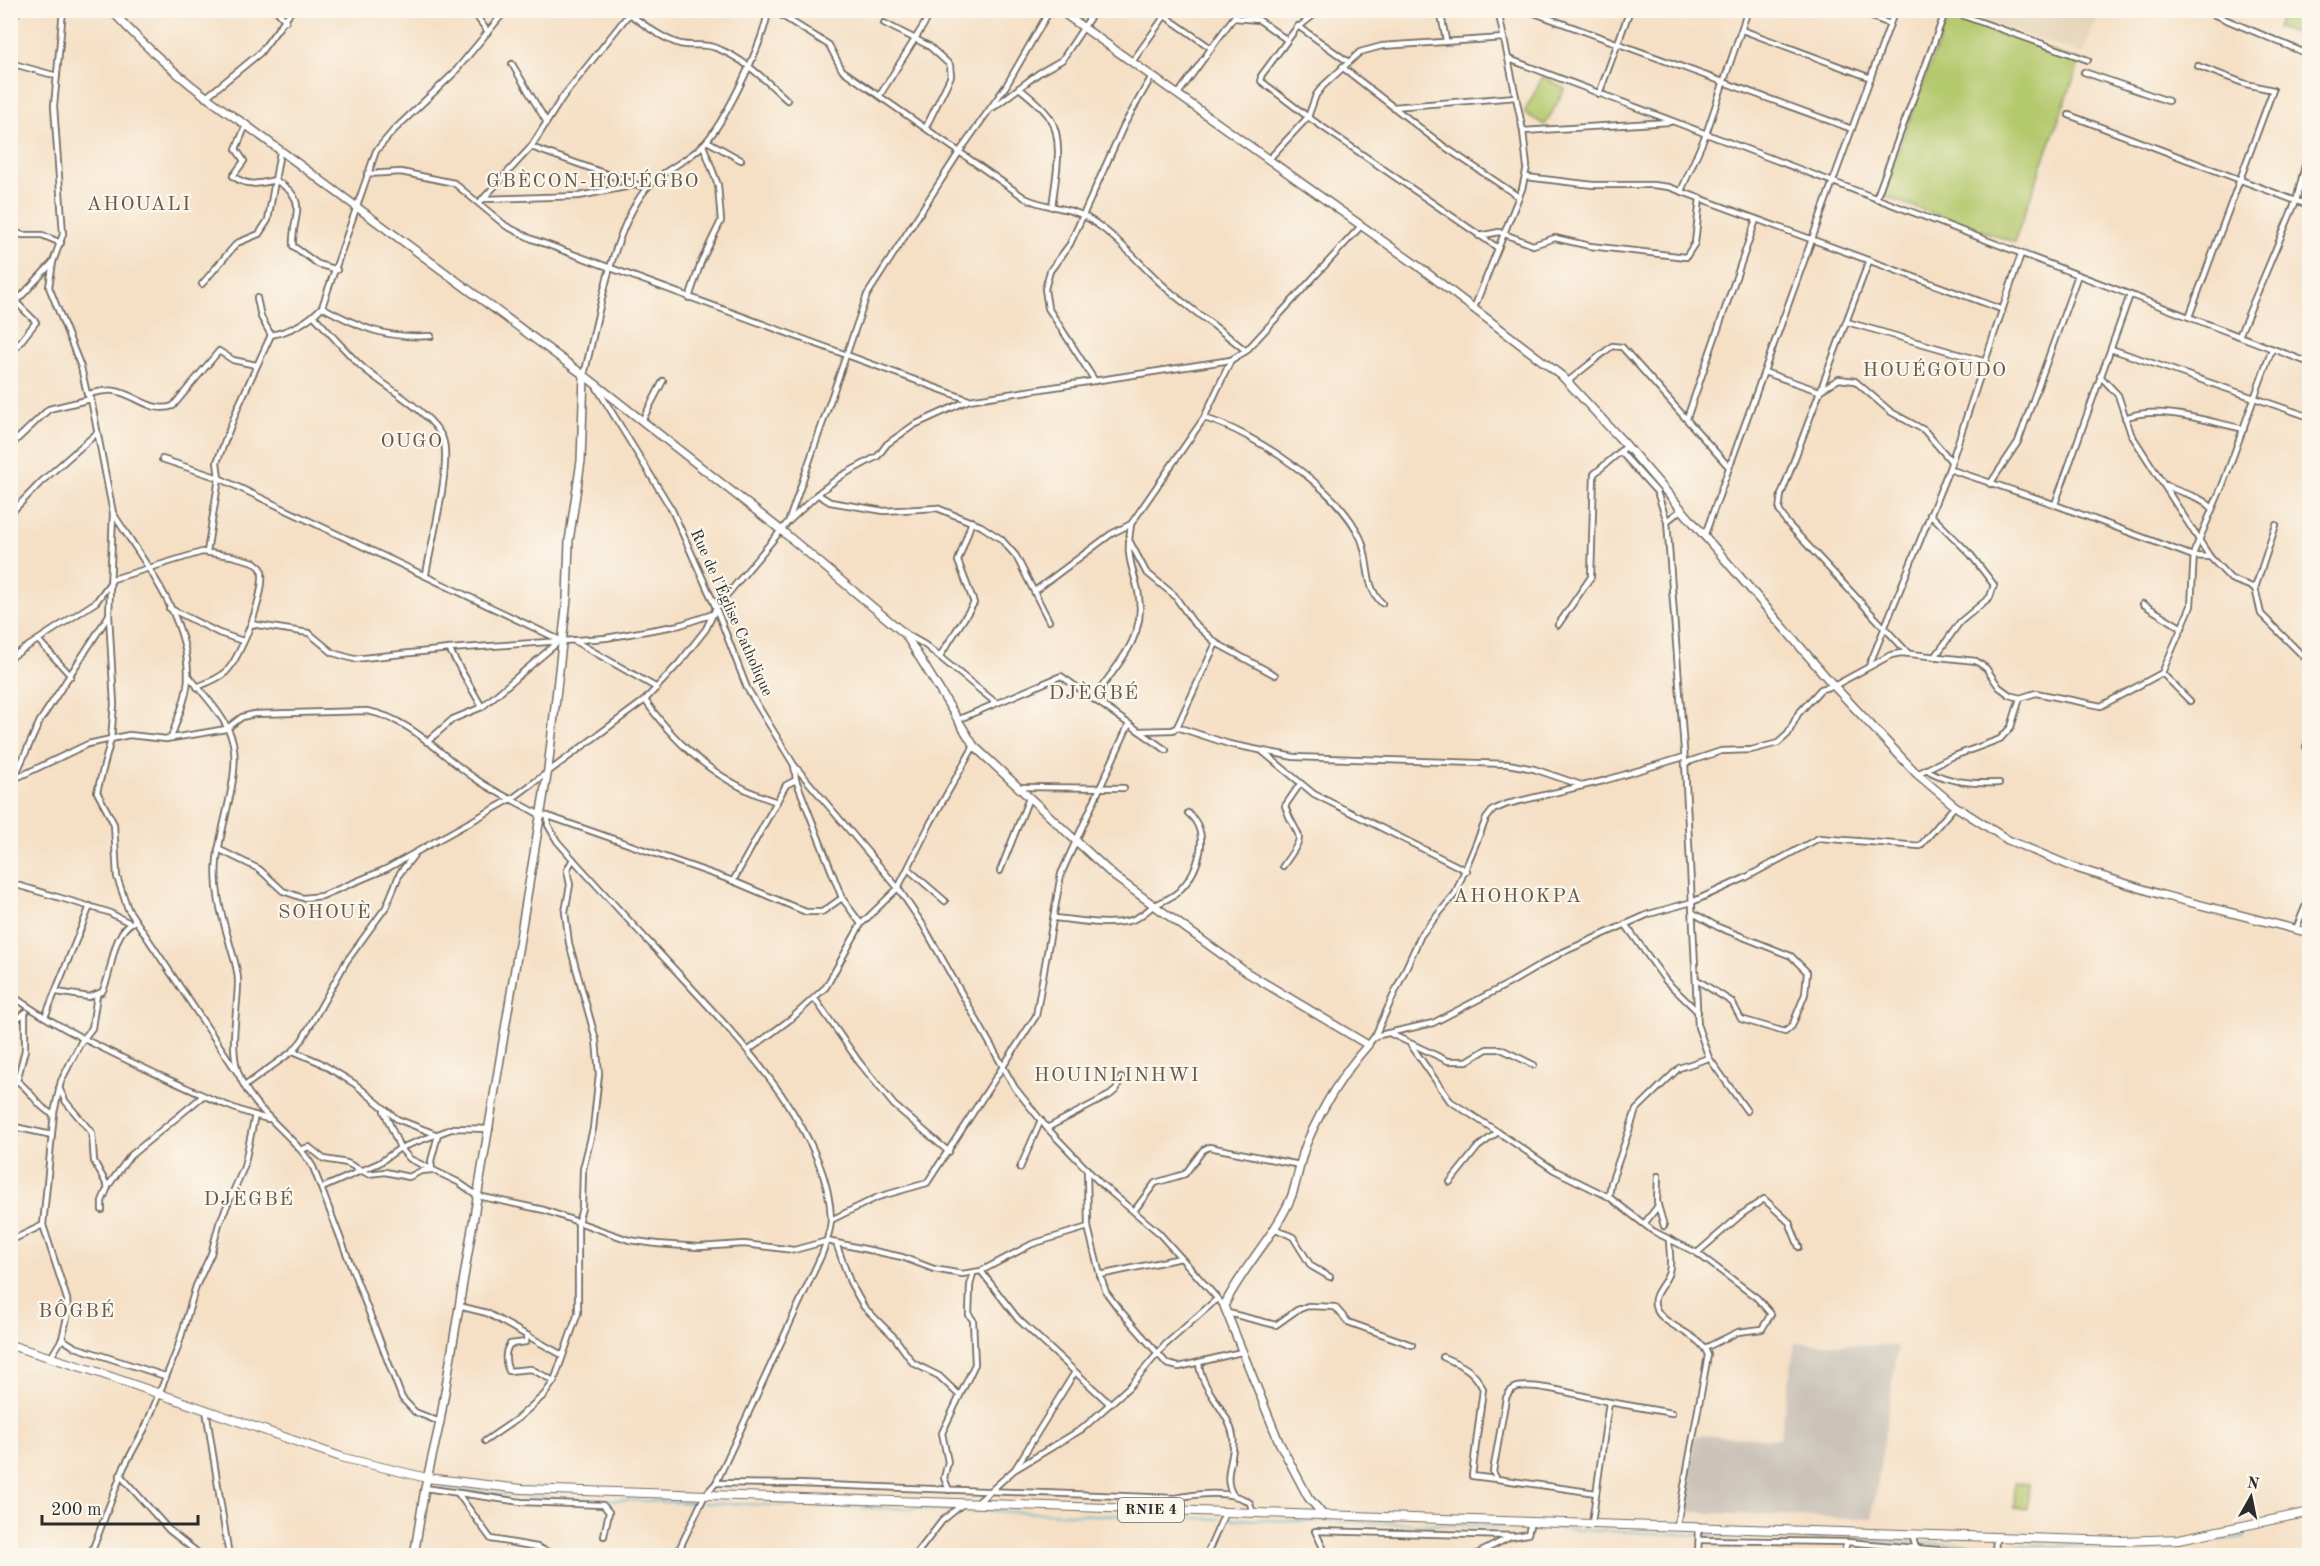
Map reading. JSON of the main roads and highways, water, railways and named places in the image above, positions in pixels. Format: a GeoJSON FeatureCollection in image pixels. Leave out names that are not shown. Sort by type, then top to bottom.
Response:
{"type":"FeatureCollection","features":[{"type":"Feature","properties":{"kind":"main road","name":"RNIE 4"},"geometry":{"type":"LineString","coordinates":[[10,1345],[159,1393],[302,1445],[428,1478],[522,1496],[705,1495],[963,1503],[1224,1517],[1253,1514],[1532,1521],[2120,1541],[2179,1539],[2310,1512]]}},
{"type":"Feature","properties":{"kind":"waterway"},"geometry":{"type":"LineString","coordinates":[[442,1487],[517,1496],[698,1503]]}},
{"type":"Feature","properties":{"kind":"waterway"},"geometry":{"type":"LineString","coordinates":[[703,1503],[953,1510]]}},
{"type":"Feature","properties":{"kind":"waterway"},"geometry":{"type":"LineString","coordinates":[[958,1510],[1220,1519]]}},
{"type":"Feature","properties":{"kind":"waterway"},"geometry":{"type":"LineString","coordinates":[[1225,1519],[1492,1526],[1697,1535]]}},
{"type":"Feature","properties":{"kind":"waterway"},"geometry":{"type":"LineString","coordinates":[[1702,1535],[1826,1539]]}},
{"type":"Feature","properties":{"kind":"waterway"},"geometry":{"type":"LineString","coordinates":[[1998,1545],[2155,1547],[2245,1537]]}},
{"type":"Feature","properties":{"kind":"waterway"},"geometry":{"type":"LineString","coordinates":[[1854,1540],[1913,1542]]}},
{"type":"Feature","properties":{"kind":"waterway"},"geometry":{"type":"LineString","coordinates":[[1917,1543],[1994,1545]]}},
{"type":"Feature","properties":{"kind":"district","name":"GBÈCON-HOUÉGBO"},"geometry":{"type":"Point","coordinates":[593,182]}},
{"type":"Feature","properties":{"kind":"district","name":"AHOUALI"},"geometry":{"type":"Point","coordinates":[139,205]}},
{"type":"Feature","properties":{"kind":"district","name":"HOUÉGOUDO"},"geometry":{"type":"Point","coordinates":[1935,371]}},
{"type":"Feature","properties":{"kind":"district","name":"OUGO"},"geometry":{"type":"Point","coordinates":[412,442]}},
{"type":"Feature","properties":{"kind":"district","name":"DJÈGBÉ"},"geometry":{"type":"Point","coordinates":[1094,694]}},
{"type":"Feature","properties":{"kind":"district","name":"AHOHOKPA"},"geometry":{"type":"Point","coordinates":[1518,897]}},
{"type":"Feature","properties":{"kind":"district","name":"SOHOUÈ"},"geometry":{"type":"Point","coordinates":[325,913]}},
{"type":"Feature","properties":{"kind":"district","name":"HOUINLINHWI"},"geometry":{"type":"Point","coordinates":[1117,1076]}},
{"type":"Feature","properties":{"kind":"district","name":"DJÈGBÉ"},"geometry":{"type":"Point","coordinates":[249,1200]}},
{"type":"Feature","properties":{"kind":"district","name":"BÔGBÉ"},"geometry":{"type":"Point","coordinates":[77,1312]}}]}
